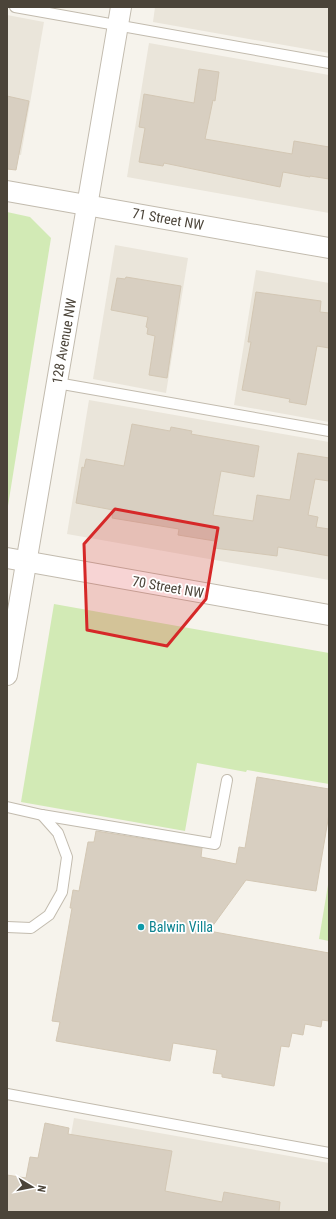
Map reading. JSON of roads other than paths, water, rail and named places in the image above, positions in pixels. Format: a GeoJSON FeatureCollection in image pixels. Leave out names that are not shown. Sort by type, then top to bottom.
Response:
{"type":"FeatureCollection","features":[{"type":"Feature","properties":{"kind":"street","name":"128 Avenue NW"},"geometry":{"type":"LineString","coordinates":[[7,675],[17,560],[57,383],[119,16]]}},
{"type":"Feature","properties":{"kind":"street","name":"71 Street NW"},"geometry":{"type":"LineString","coordinates":[[7,191],[329,248]]}},
{"type":"Feature","properties":{"kind":"street","name":"70 Street NW"},"geometry":{"type":"LineString","coordinates":[[17,560],[329,615]]}},
{"type":"Feature","properties":{"kind":"lane"},"geometry":{"type":"LineString","coordinates":[[15,7],[119,16],[329,63]]}},
{"type":"Feature","properties":{"kind":"lane"},"geometry":{"type":"LineString","coordinates":[[57,383],[329,431]]}},
{"type":"Feature","properties":{"kind":"lane"},"geometry":{"type":"LineString","coordinates":[[7,807],[42,815],[215,844],[227,780]]}},
{"type":"Feature","properties":{"kind":"lane"},"geometry":{"type":"LineString","coordinates":[[7,927],[31,928],[49,915],[62,892],[67,857],[58,833],[42,815]]}},
{"type":"Feature","properties":{"kind":"lane"},"geometry":{"type":"LineString","coordinates":[[7,1094],[329,1154]]}},
{"type":"Feature","properties":{"kind":"place","name":"Balwin Villa"},"geometry":{"type":"Point","coordinates":[141,927]}}]}
